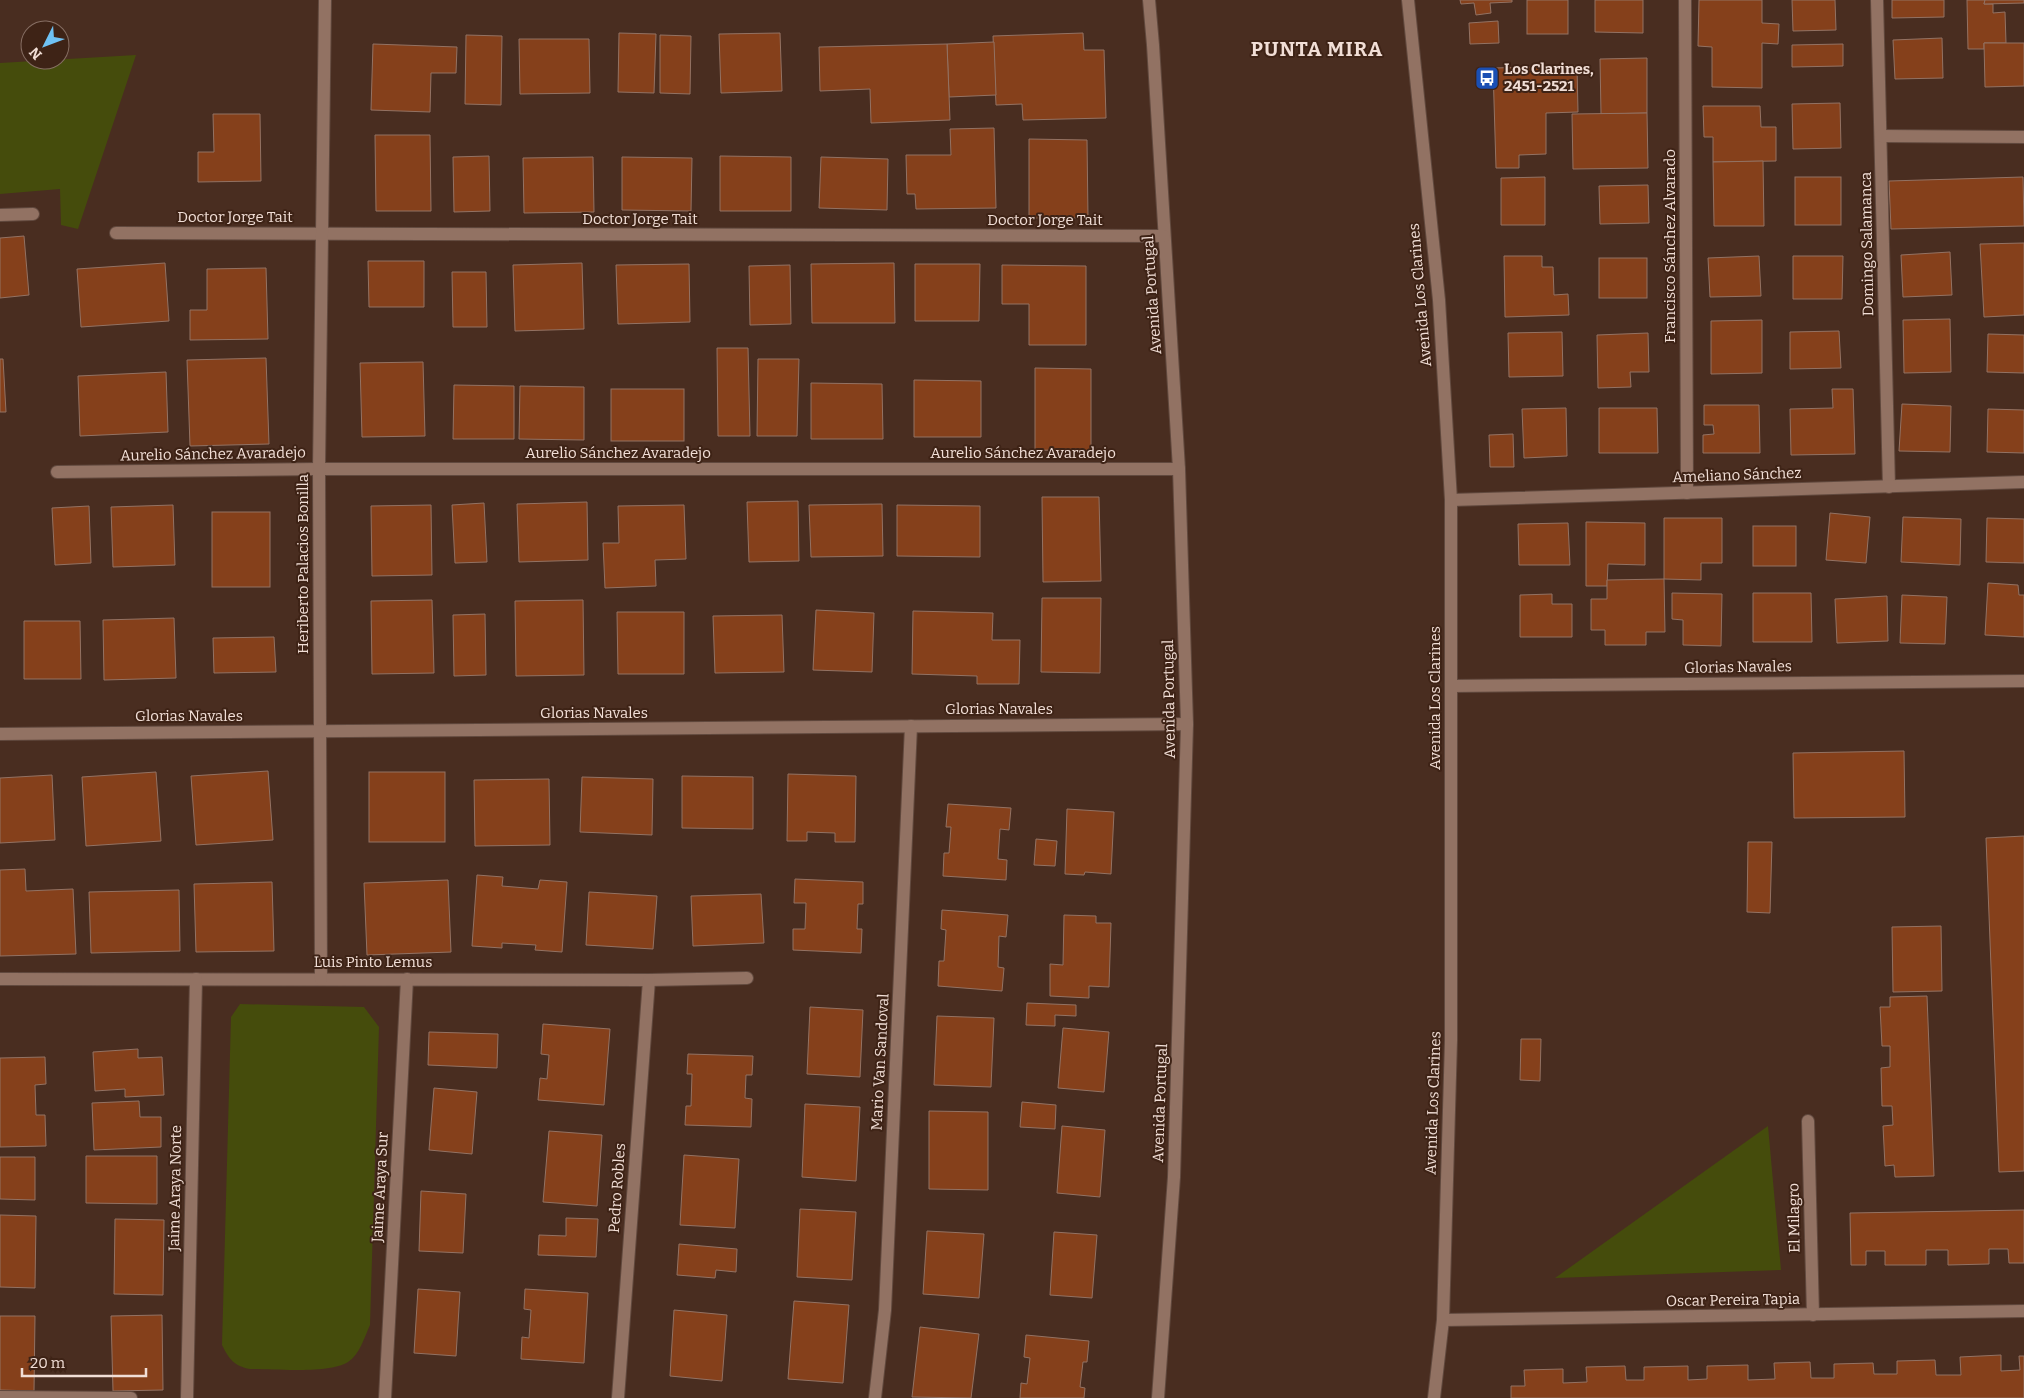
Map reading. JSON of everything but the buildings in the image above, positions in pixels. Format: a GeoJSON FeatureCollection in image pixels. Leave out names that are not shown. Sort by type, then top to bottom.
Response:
{"type":"FeatureCollection","features":[{"type":"Feature","properties":{"kind":"street","name":"Heriberto Palacios Bonilla"},"geometry":{"type":"LineString","coordinates":[[321,979],[319,469],[325,0]]}},
{"type":"Feature","properties":{"kind":"street","name":"Avenida Portugal"},"geometry":{"type":"LineString","coordinates":[[1148,0],[1153,45],[1179,470],[1188,724],[1174,1177],[1158,1398]]}},
{"type":"Feature","properties":{"kind":"street","name":"Avenida Los Clarines"},"geometry":{"type":"LineString","coordinates":[[1408,0],[1439,300],[1451,500],[1451,1040],[1443,1320],[1434,1398]]}},
{"type":"Feature","properties":{"kind":"street","name":"Francisco Sánchez Alvarado"},"geometry":{"type":"LineString","coordinates":[[1685,0],[1687,493]]}},
{"type":"Feature","properties":{"kind":"street","name":"Domingo Salamanca"},"geometry":{"type":"LineString","coordinates":[[1877,0],[1889,487]]}},
{"type":"Feature","properties":{"kind":"street"},"geometry":{"type":"LineString","coordinates":[[1881,136],[2024,137]]}},
{"type":"Feature","properties":{"kind":"street"},"geometry":{"type":"LineString","coordinates":[[0,215],[33,214]]}},
{"type":"Feature","properties":{"kind":"street","name":"Doctor Jorge Tait"},"geometry":{"type":"LineString","coordinates":[[116,233],[1164,236]]}},
{"type":"Feature","properties":{"kind":"street","name":"Aurelio Sánchez Avaradejo"},"geometry":{"type":"LineString","coordinates":[[57,472],[319,469],[1179,470]]}},
{"type":"Feature","properties":{"kind":"street","name":"Ameliano Sánchez"},"geometry":{"type":"LineString","coordinates":[[1451,500],[2024,482]]}},
{"type":"Feature","properties":{"kind":"street","name":"Glorias Navales"},"geometry":{"type":"LineString","coordinates":[[1452,686],[2024,681]]}},
{"type":"Feature","properties":{"kind":"street","name":"Glorias Navales"},"geometry":{"type":"LineString","coordinates":[[0,734],[1188,724]]}},
{"type":"Feature","properties":{"kind":"street","name":"Mario Van Sandoval"},"geometry":{"type":"LineString","coordinates":[[875,1398],[886,1310],[912,726]]}},
{"type":"Feature","properties":{"kind":"street","name":"Luis Pinto Lemus"},"geometry":{"type":"LineString","coordinates":[[0,979],[649,980],[747,978]]}},
{"type":"Feature","properties":{"kind":"street","name":"Jaime Araya Norte"},"geometry":{"type":"LineString","coordinates":[[187,1398],[196,979]]}},
{"type":"Feature","properties":{"kind":"street","name":"Jaime Araya Sur"},"geometry":{"type":"LineString","coordinates":[[385,1398],[408,979]]}},
{"type":"Feature","properties":{"kind":"street","name":"Pedro Robles"},"geometry":{"type":"LineString","coordinates":[[618,1398],[649,980]]}},
{"type":"Feature","properties":{"kind":"street","name":"El Milagro"},"geometry":{"type":"LineString","coordinates":[[1808,1121],[1813,1315]]}},
{"type":"Feature","properties":{"kind":"street","name":"Oscar Pereira Tapia"},"geometry":{"type":"LineString","coordinates":[[1443,1320],[2024,1311]]}},
{"type":"Feature","properties":{"kind":"street"},"geometry":{"type":"LineString","coordinates":[[0,1397],[131,1398]]}},
{"type":"Feature","properties":{"kind":"green space"},"geometry":{"type":"Polygon","coordinates":[[[136,55],[78,229],[61,225],[60,189],[0,194],[0,63],[20,62],[20,70],[70,70],[70,59],[136,55]]]}},
{"type":"Feature","properties":{"kind":"green space"},"geometry":{"type":"Polygon","coordinates":[[[240,1004],[364,1007],[379,1027],[370,1325],[356,1355],[348,1362],[339,1366],[287,1370],[250,1369],[240,1366],[233,1361],[222,1345],[231,1017],[240,1004]]]}},
{"type":"Feature","properties":{"kind":"green space"},"geometry":{"type":"Polygon","coordinates":[[[1768,1126],[1781,1270],[1555,1278],[1768,1126]]]}},
{"type":"Feature","properties":{"kind":"place","name":"Los Clarines, 2451-2521"},"geometry":{"type":"Point","coordinates":[1487,78]}},
{"type":"Feature","properties":{"kind":"district","name":"PUNTA MIRA"},"geometry":{"type":"Point","coordinates":[1317,49]}}]}
